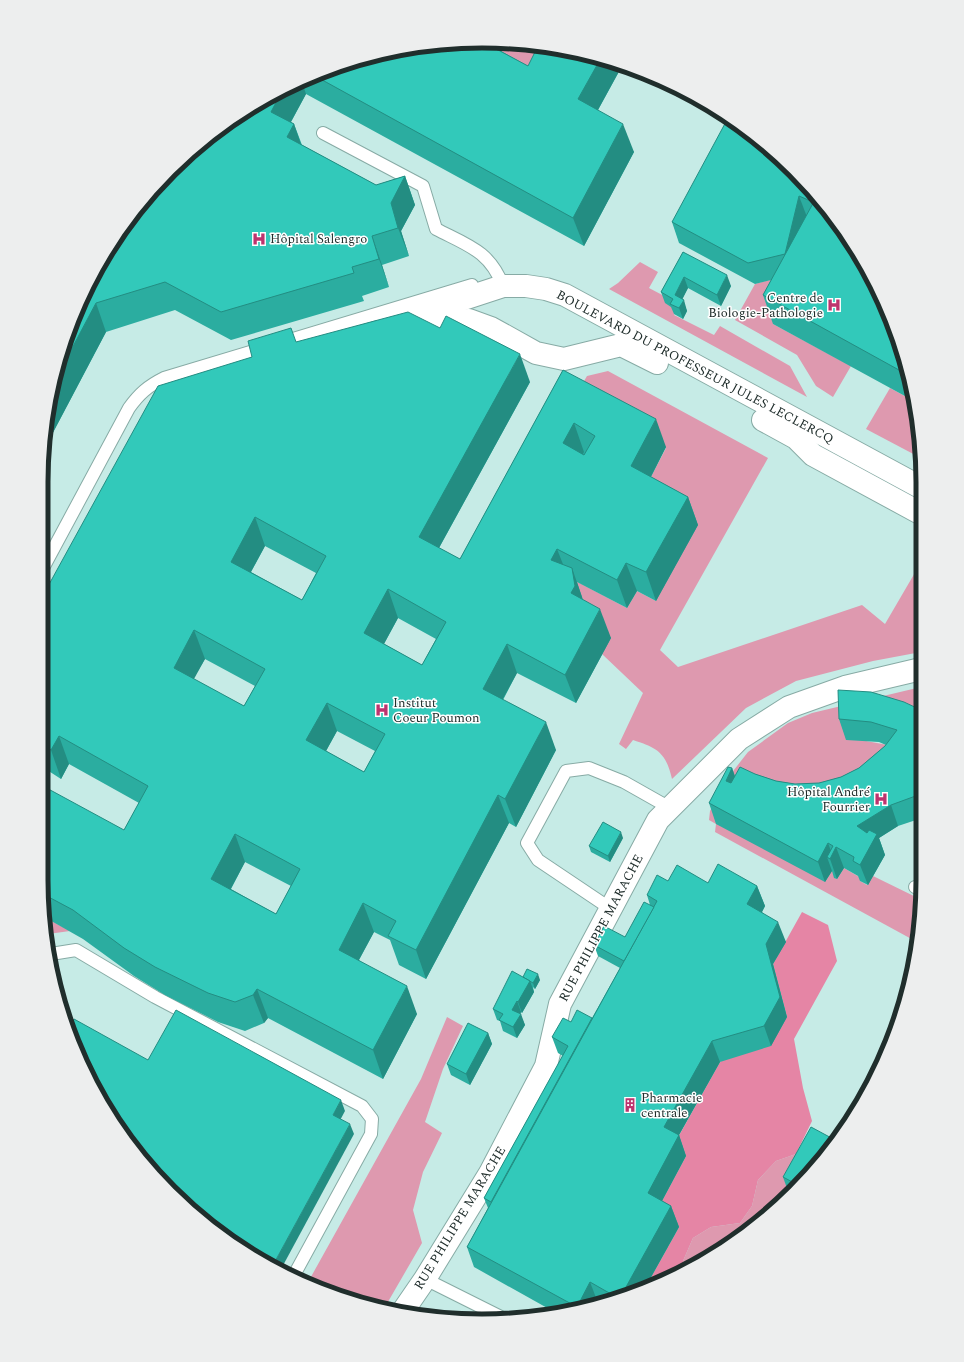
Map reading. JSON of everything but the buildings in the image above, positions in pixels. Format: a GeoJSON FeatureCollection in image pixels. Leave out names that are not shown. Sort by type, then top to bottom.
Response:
{"type":"FeatureCollection","features":[{"type":"Feature","properties":{"kind":"street","name":"BOULEVARD DU PROFESSEUR JULES LECLERCQ"},"geometry":{"type":"LineString","coordinates":[[150,413],[158,397],[166,392],[194,381],[348,335],[503,286],[526,286],[546,289],[564,296],[916,486]]}},
{"type":"Feature","properties":{"kind":"street","name":"BOULEVARD DU PROFESSEUR JULES LECLERCQ"},"geometry":{"type":"LineString","coordinates":[[348,335],[375,337],[439,322],[468,320],[491,328],[536,353],[564,359],[621,345],[796,438],[813,455],[916,511]]}},
{"type":"Feature","properties":{"kind":"street","name":"RUE PHILIPPE MARACHE"},"geometry":{"type":"LineString","coordinates":[[406,1307],[425,1279],[490,1173],[546,1066],[560,1004],[658,820],[739,739],[789,707],[845,687],[916,670]]}},
{"type":"Feature","properties":{"kind":"lane"},"geometry":{"type":"LineString","coordinates":[[48,559],[129,408],[137,397],[152,384],[164,378],[474,284],[503,286],[498,274],[482,253],[436,229],[423,186],[324,133]]}},
{"type":"Feature","properties":{"kind":"lane"},"geometry":{"type":"LineString","coordinates":[[611,909],[538,860],[527,843],[566,771],[589,768],[624,782],[670,808]]}},
{"type":"Feature","properties":{"kind":"lane"},"geometry":{"type":"LineString","coordinates":[[54,953],[76,950],[155,997],[362,1106],[372,1119],[371,1134],[296,1272]]}},
{"type":"Feature","properties":{"kind":"lane"},"geometry":{"type":"LineString","coordinates":[[425,1279],[494,1314]]}},
{"type":"Feature","properties":{"kind":"shaded area"},"geometry":{"type":"Polygon","coordinates":[[[503,49],[559,55],[538,94],[492,69],[503,49]]]}},
{"type":"Feature","properties":{"kind":"shaded area"},"geometry":{"type":"Polygon","coordinates":[[[640,262],[658,272],[649,288],[668,298],[677,310],[674,315],[714,335],[720,326],[790,366],[807,397],[609,289],[618,283],[640,262]]]}},
{"type":"Feature","properties":{"kind":"shaded area"},"geometry":{"type":"Polygon","coordinates":[[[792,274],[773,324],[851,366],[833,397],[816,386],[797,355],[735,320],[755,284],[792,274]]]}},
{"type":"Feature","properties":{"kind":"shaded area"},"geometry":{"type":"Polygon","coordinates":[[[608,371],[768,458],[660,650],[678,667],[862,605],[885,624],[916,571],[916,653],[873,661],[796,681],[746,708],[672,779],[664,757],[655,749],[633,740],[626,749],[619,744],[643,693],[602,654],[581,622],[568,577],[627,608],[637,591],[656,601],[642,494],[666,448],[574,398],[587,376],[608,371]]]}},
{"type":"Feature","properties":{"kind":"shaded area"},"geometry":{"type":"Polygon","coordinates":[[[890,388],[908,398],[915,455],[866,429],[890,388]]]}},
{"type":"Feature","properties":{"kind":"shaded area"},"geometry":{"type":"Polygon","coordinates":[[[916,688],[916,728],[866,741],[893,746],[881,778],[825,882],[836,864],[837,879],[844,868],[861,878],[860,881],[867,885],[873,876],[915,897],[912,939],[715,832],[716,824],[709,820],[710,811],[730,775],[748,752],[788,723],[812,713],[916,688]]]}},
{"type":"Feature","properties":{"kind":"shaded area"},"geometry":{"type":"Polygon","coordinates":[[[802,912],[828,925],[837,961],[794,1039],[803,1088],[812,1121],[796,1154],[776,1161],[758,1180],[752,1206],[740,1223],[711,1227],[693,1238],[683,1261],[684,1264],[649,1280],[679,1227],[655,1214],[686,1156],[672,1148],[720,1062],[787,1017],[773,964],[802,912]]]}},
{"type":"Feature","properties":{"kind":"shaded area"},"geometry":{"type":"Polygon","coordinates":[[[50,920],[70,931],[52,934],[50,920]]]}},
{"type":"Feature","properties":{"kind":"shaded area"},"geometry":{"type":"Polygon","coordinates":[[[447,1017],[463,1026],[443,1069],[425,1122],[442,1133],[423,1172],[413,1210],[422,1243],[387,1303],[342,1291],[310,1278],[421,1079],[447,1017]]]}},
{"type":"Feature","properties":{"kind":"shaded area"},"geometry":{"type":"Polygon","coordinates":[[[796,1154],[801,1174],[789,1187],[746,1224],[723,1241],[684,1264],[683,1261],[693,1238],[711,1227],[740,1223],[752,1206],[758,1180],[776,1161],[796,1154]]]}},
{"type":"Feature","properties":{"kind":"place","name":"Hôpital Salengro"},"geometry":{"type":"Point","coordinates":[259,239]}},
{"type":"Feature","properties":{"kind":"place","name":"Centre de Biologie-Pathologie"},"geometry":{"type":"Point","coordinates":[834,305]}},
{"type":"Feature","properties":{"kind":"place","name":"Institut Coeur Poumon"},"geometry":{"type":"Point","coordinates":[382,710]}},
{"type":"Feature","properties":{"kind":"place","name":"Hôpital André Fourrier"},"geometry":{"type":"Point","coordinates":[881,799]}},
{"type":"Feature","properties":{"kind":"place","name":"Pharmacie centrale"},"geometry":{"type":"Point","coordinates":[630,1105]}}]}
